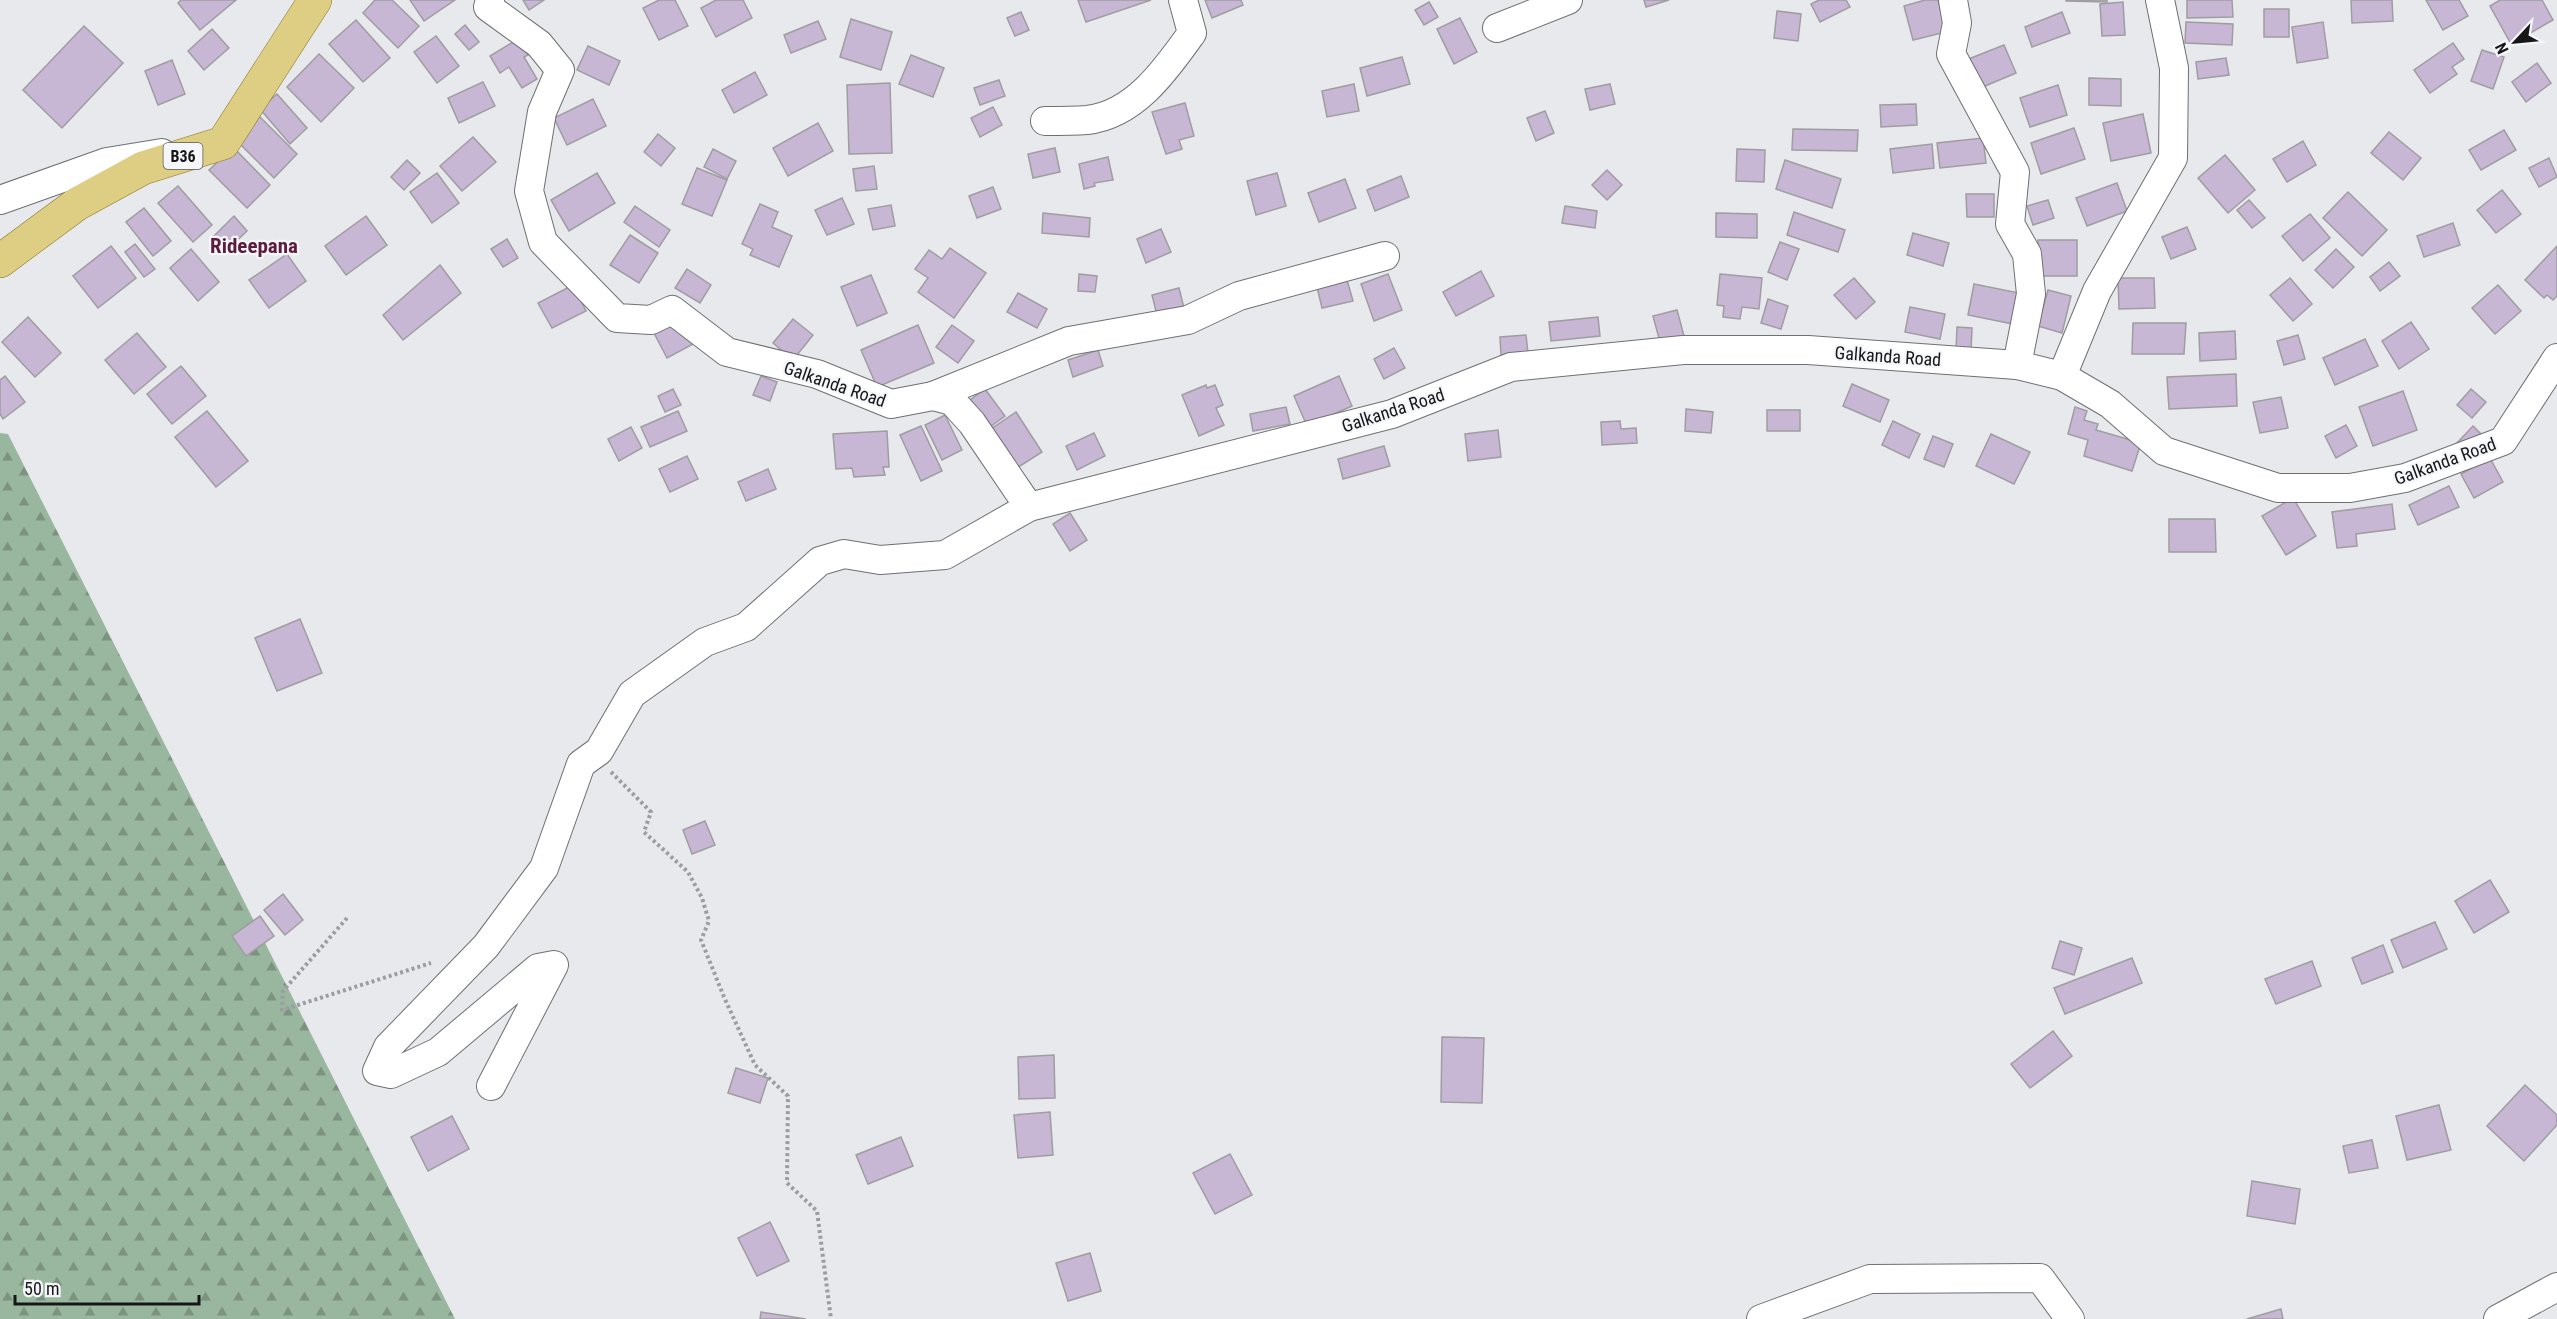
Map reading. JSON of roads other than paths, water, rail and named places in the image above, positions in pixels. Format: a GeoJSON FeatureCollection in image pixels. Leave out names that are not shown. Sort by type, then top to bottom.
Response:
{"type":"FeatureCollection","features":[{"type":"Feature","properties":{"kind":"main road","name":"B36"},"geometry":{"type":"LineString","coordinates":[[0,261],[76,204],[142,168],[223,143],[315,0]]}},
{"type":"Feature","properties":{"kind":"street","name":"Galkanda Road"},"geometry":{"type":"LineString","coordinates":[[490,0],[488,7],[539,44],[560,70],[542,112],[529,191],[543,242],[617,318],[651,320],[672,310],[727,352],[817,374],[891,404],[933,396]]}},
{"type":"Feature","properties":{"kind":"street"},"geometry":{"type":"LineString","coordinates":[[1045,121],[1089,120],[1120,108],[1159,79],[1192,33],[1183,0]]}},
{"type":"Feature","properties":{"kind":"street"},"geometry":{"type":"LineString","coordinates":[[1497,28],[1568,0]]}},
{"type":"Feature","properties":{"kind":"street"},"geometry":{"type":"LineString","coordinates":[[1953,0],[1957,23],[1951,54],[2015,172],[2010,224],[2027,254],[2031,294],[2017,365]]}},
{"type":"Feature","properties":{"kind":"street"},"geometry":{"type":"LineString","coordinates":[[2062,376],[2097,291],[2173,158],[2174,68],[2160,0]]}},
{"type":"Feature","properties":{"kind":"street"},"geometry":{"type":"LineString","coordinates":[[0,200],[108,162],[223,143]]}},
{"type":"Feature","properties":{"kind":"street"},"geometry":{"type":"LineString","coordinates":[[933,396],[1070,340],[1188,320],[1239,296],[1385,256]]}},
{"type":"Feature","properties":{"kind":"street","name":"Galkanda Road"},"geometry":{"type":"LineString","coordinates":[[491,1086],[554,966],[537,968],[438,1052],[391,1074],[377,1071],[388,1047],[486,946],[544,868],[581,764],[599,751],[632,694],[705,642],[746,627],[820,561],[844,554],[880,560],[945,555],[1029,507],[1392,414],[1511,367],[1683,350],[1808,350],[2017,365],[2062,376],[2110,404],[2164,451],[2278,488],[2350,488],[2405,478],[2503,441],[2557,358]]}},
{"type":"Feature","properties":{"kind":"street"},"geometry":{"type":"LineString","coordinates":[[933,396],[952,401],[972,423],[1029,507]]}},
{"type":"Feature","properties":{"kind":"street"},"geometry":{"type":"LineString","coordinates":[[1761,1319],[1870,1279],[2040,1278],[2070,1319]]}},
{"type":"Feature","properties":{"kind":"street"},"geometry":{"type":"LineString","coordinates":[[2498,1319],[2557,1287]]}},
{"type":"Feature","properties":{"kind":"district","name":"Rideepana"},"geometry":{"type":"Point","coordinates":[254,246]}}]}
